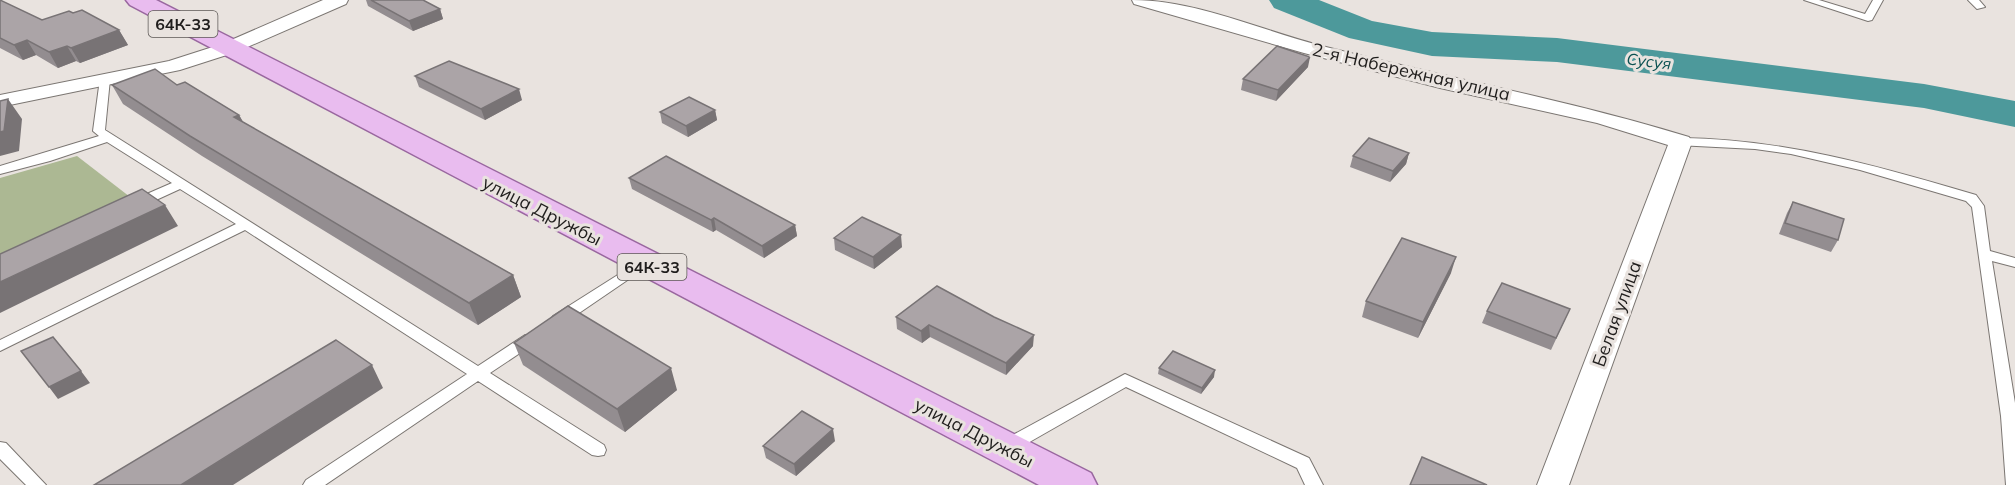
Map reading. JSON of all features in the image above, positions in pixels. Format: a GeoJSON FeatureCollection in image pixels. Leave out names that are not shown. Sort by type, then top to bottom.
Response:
{"type":"FeatureCollection","features":[{"type":"Feature","properties":{"kind":"main road","name":"улица Дружбы"},"geometry":{"type":"LineString","coordinates":[[138,0],[1076,485]]}},
{"type":"Feature","properties":{"kind":"street"},"geometry":{"type":"LineString","coordinates":[[0,101],[173,66],[229,48],[339,0]]}},
{"type":"Feature","properties":{"kind":"street","name":"2-я Набережная улица"},"geometry":{"type":"LineString","coordinates":[[1141,0],[1311,49],[1440,82],[1486,90],[1604,118],[1681,142]]}},
{"type":"Feature","properties":{"kind":"street","name":"Белая улица"},"geometry":{"type":"LineString","coordinates":[[1553,485],[1681,142]]}},
{"type":"Feature","properties":{"kind":"lane"},"geometry":{"type":"LineString","coordinates":[[1809,0],[1868,18],[1878,0]]}},
{"type":"Feature","properties":{"kind":"lane"},"geometry":{"type":"LineString","coordinates":[[105,79],[99,131],[598,450]]}},
{"type":"Feature","properties":{"kind":"lane"},"geometry":{"type":"LineString","coordinates":[[0,170],[46,158],[109,137]]}},
{"type":"Feature","properties":{"kind":"lane"},"geometry":{"type":"LineString","coordinates":[[1681,142],[1710,141],[1794,151],[1874,170],[1971,198],[1978,206],[2012,417],[2015,485]]}},
{"type":"Feature","properties":{"kind":"lane"},"geometry":{"type":"LineString","coordinates":[[129,207],[183,183]]}},
{"type":"Feature","properties":{"kind":"lane"},"geometry":{"type":"LineString","coordinates":[[0,346],[247,224]]}},
{"type":"Feature","properties":{"kind":"lane"},"geometry":{"type":"LineString","coordinates":[[1984,254],[2015,263]]}},
{"type":"Feature","properties":{"kind":"lane"},"geometry":{"type":"LineString","coordinates":[[312,485],[643,263]]}},
{"type":"Feature","properties":{"kind":"lane"},"geometry":{"type":"LineString","coordinates":[[1004,448],[1125,380],[1303,463],[1314,485]]}},
{"type":"Feature","properties":{"kind":"lane"},"geometry":{"type":"LineString","coordinates":[[0,448],[36,485]]}},
{"type":"Feature","properties":{"kind":"green space"},"geometry":{"type":"Polygon","coordinates":[[[77,156],[134,200],[0,261],[0,178],[77,156]]]}},
{"type":"Feature","properties":{"kind":"building"},"geometry":{"type":"Polygon","coordinates":[[[0,0],[42,20],[69,11],[73,13],[82,10],[119,30],[71,48],[67,46],[49,52],[27,40],[14,45],[0,38],[0,0]]]}},
{"type":"Feature","properties":{"kind":"building"},"geometry":{"type":"Polygon","coordinates":[[[371,0],[423,0],[440,9],[409,21],[371,0]]]}},
{"type":"Feature","properties":{"kind":"building"},"geometry":{"type":"Polygon","coordinates":[[[1277,46],[1310,57],[1278,90],[1243,79],[1277,46]]]}},
{"type":"Feature","properties":{"kind":"building"},"geometry":{"type":"Polygon","coordinates":[[[449,61],[519,89],[481,109],[415,76],[449,61]]]}},
{"type":"Feature","properties":{"kind":"building"},"geometry":{"type":"Polygon","coordinates":[[[155,69],[177,85],[185,82],[239,115],[234,117],[513,275],[469,303],[190,136],[112,85],[155,69]]]}},
{"type":"Feature","properties":{"kind":"building"},"geometry":{"type":"Polygon","coordinates":[[[689,97],[715,110],[686,126],[660,112],[689,97]]]}},
{"type":"Feature","properties":{"kind":"building"},"geometry":{"type":"Polygon","coordinates":[[[8,99],[4,131],[0,132],[0,101],[8,99]]]}},
{"type":"Feature","properties":{"kind":"building"},"geometry":{"type":"Polygon","coordinates":[[[1369,138],[1409,153],[1393,171],[1353,156],[1369,138]]]}},
{"type":"Feature","properties":{"kind":"building"},"geometry":{"type":"Polygon","coordinates":[[[666,156],[795,225],[762,246],[714,218],[711,220],[629,178],[666,156]]]}},
{"type":"Feature","properties":{"kind":"building"},"geometry":{"type":"Polygon","coordinates":[[[142,189],[165,205],[0,282],[0,254],[142,189]]]}},
{"type":"Feature","properties":{"kind":"building"},"geometry":{"type":"Polygon","coordinates":[[[1793,202],[1844,219],[1838,240],[1785,223],[1793,202]]]}},
{"type":"Feature","properties":{"kind":"building"},"geometry":{"type":"Polygon","coordinates":[[[862,217],[901,235],[873,257],[834,238],[862,217]]]}},
{"type":"Feature","properties":{"kind":"building"},"geometry":{"type":"Polygon","coordinates":[[[1402,238],[1456,257],[1423,322],[1366,301],[1402,238]]]}},
{"type":"Feature","properties":{"kind":"building"},"geometry":{"type":"Polygon","coordinates":[[[1502,283],[1570,309],[1556,338],[1487,311],[1502,283]]]}},
{"type":"Feature","properties":{"kind":"building"},"geometry":{"type":"Polygon","coordinates":[[[937,286],[994,317],[1034,335],[1006,363],[929,325],[921,331],[896,317],[937,286]]]}},
{"type":"Feature","properties":{"kind":"building"},"geometry":{"type":"Polygon","coordinates":[[[568,306],[671,368],[617,409],[514,343],[568,306]]]}},
{"type":"Feature","properties":{"kind":"building"},"geometry":{"type":"Polygon","coordinates":[[[53,337],[81,371],[49,387],[21,351],[53,337]]]}},
{"type":"Feature","properties":{"kind":"building"},"geometry":{"type":"Polygon","coordinates":[[[336,340],[372,365],[181,485],[94,485],[336,340]]]}},
{"type":"Feature","properties":{"kind":"building"},"geometry":{"type":"Polygon","coordinates":[[[1173,351],[1215,370],[1202,388],[1159,368],[1173,351]]]}},
{"type":"Feature","properties":{"kind":"building"},"geometry":{"type":"Polygon","coordinates":[[[802,411],[833,429],[794,464],[763,446],[802,411]]]}},
{"type":"Feature","properties":{"kind":"building"},"geometry":{"type":"Polygon","coordinates":[[[1422,457],[1487,485],[1410,485],[1422,457]]]}},
{"type":"Feature","properties":{"kind":"waterway","name":"Сусуя"},"geometry":{"type":"LineString","coordinates":[[1287,0],[1362,30],[1432,44],[1557,50],[1924,96],[2015,114]]}}]}
